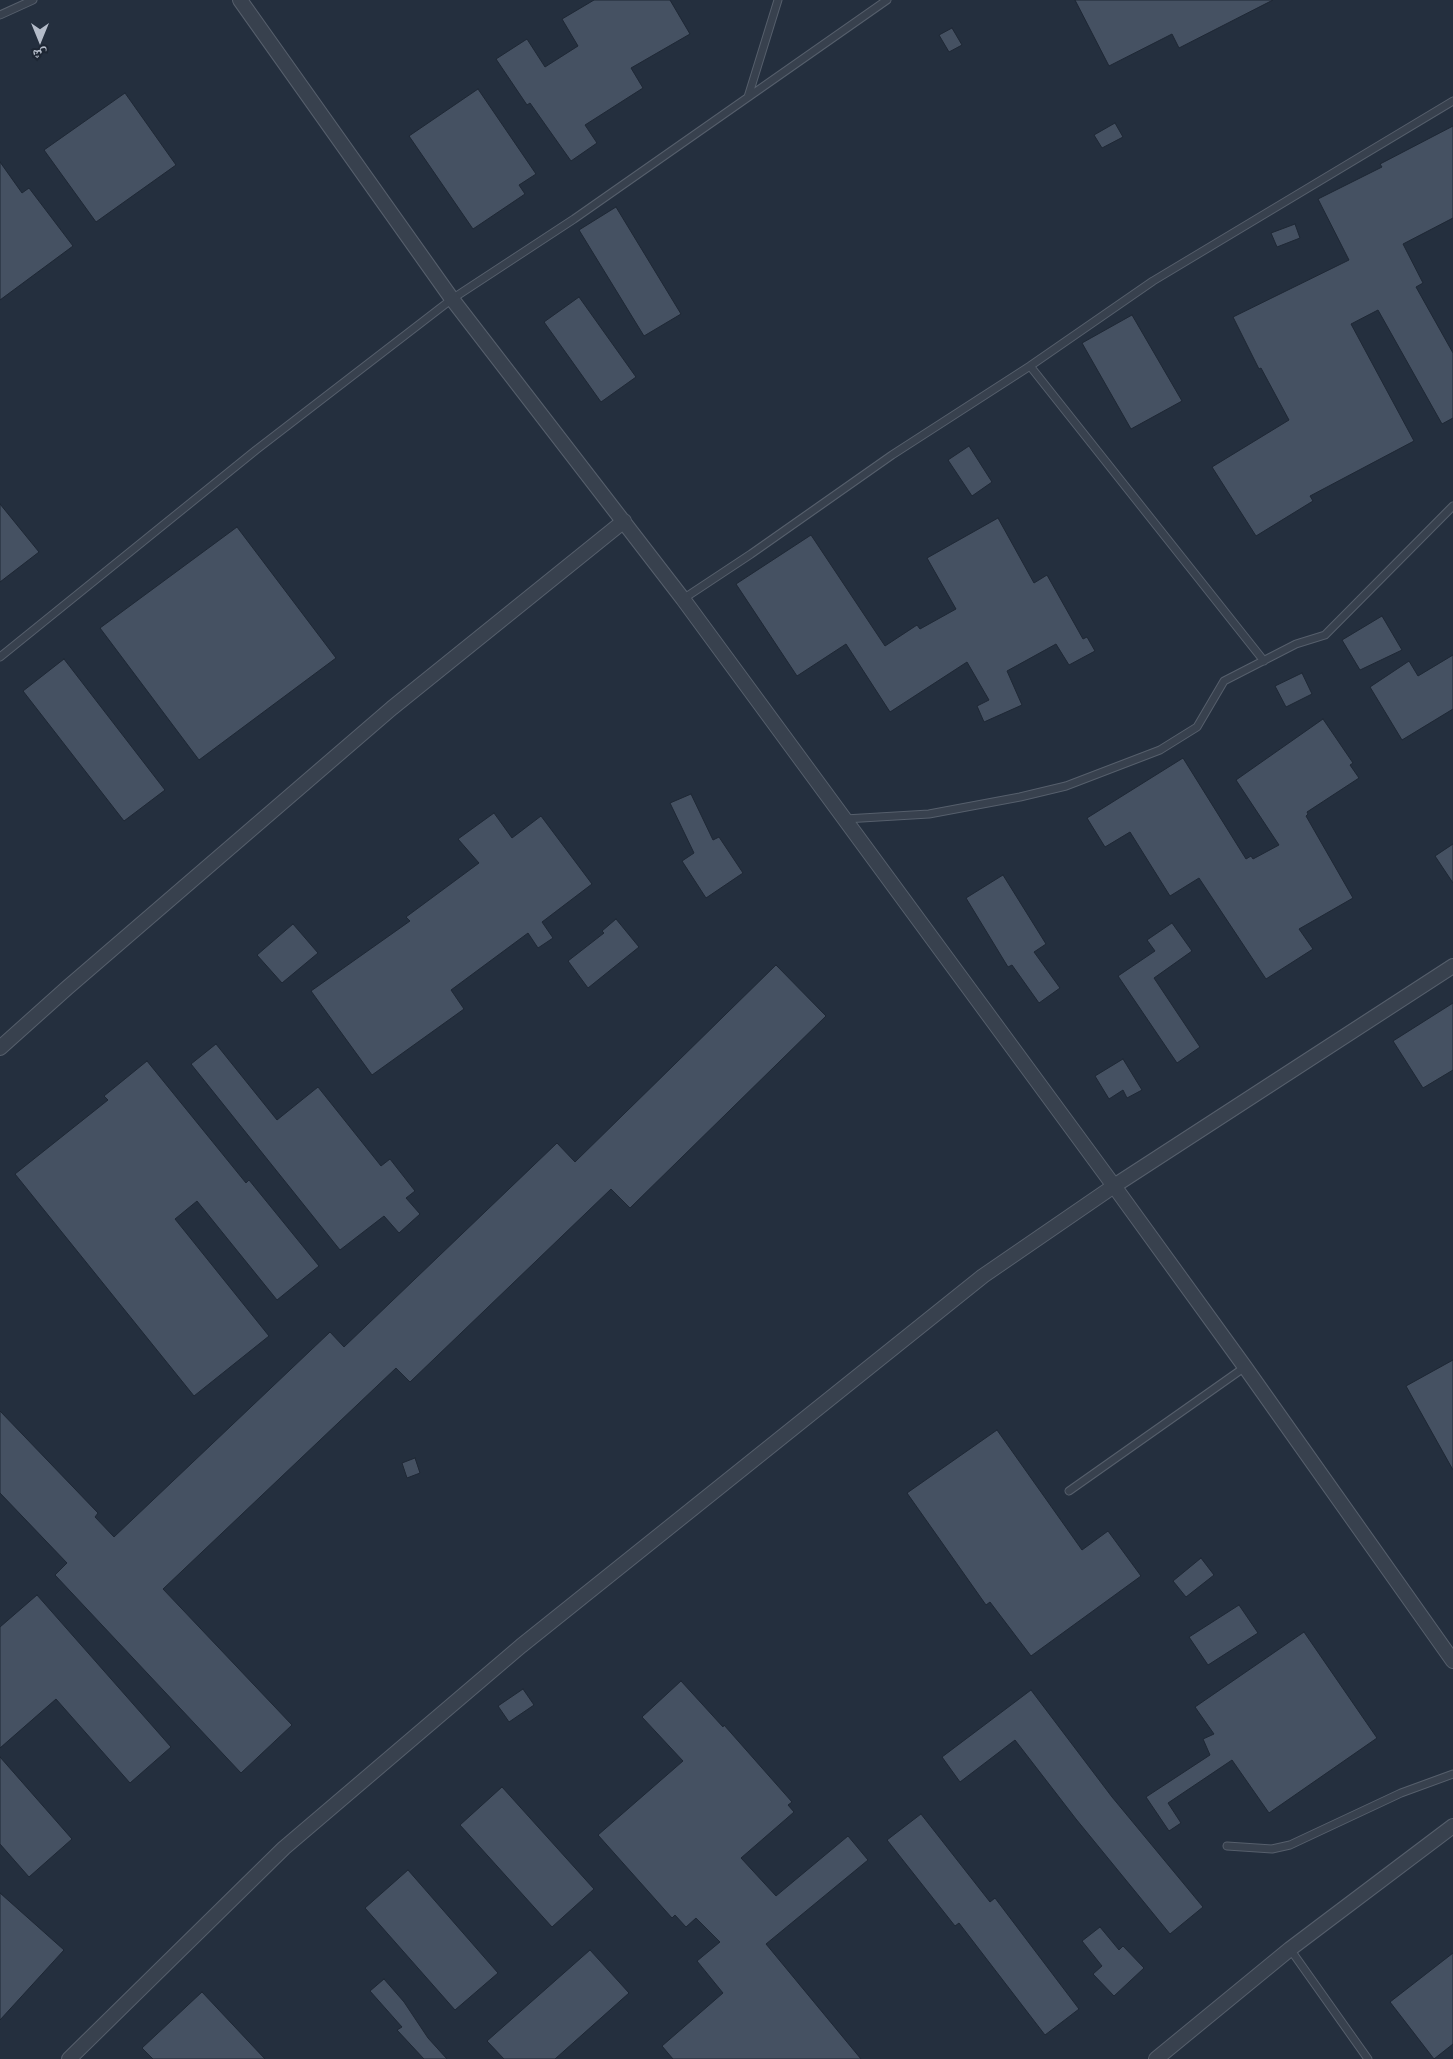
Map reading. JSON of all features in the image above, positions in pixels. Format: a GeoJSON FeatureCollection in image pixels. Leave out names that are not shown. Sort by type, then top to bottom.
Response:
{"type":"FeatureCollection","features":[{"type":"Feature","properties":{"kind":"street"},"geometry":{"type":"LineString","coordinates":[[240,0],[452,299],[683,599],[1114,1186],[1245,1367],[1453,1662]]}},
{"type":"Feature","properties":{"kind":"street"},"geometry":{"type":"LineString","coordinates":[[0,1048],[392,708],[624,521]]}},
{"type":"Feature","properties":{"kind":"street"},"geometry":{"type":"LineString","coordinates":[[69,2059],[284,1848],[521,1646],[984,1276],[1114,1186],[1453,966]]}},
{"type":"Feature","properties":{"kind":"street"},"geometry":{"type":"LineString","coordinates":[[1156,2059],[1290,1949],[1453,1826]]}},
{"type":"Feature","properties":{"kind":"lane"},"geometry":{"type":"LineString","coordinates":[[0,15],[33,0]]}},
{"type":"Feature","properties":{"kind":"lane"},"geometry":{"type":"LineString","coordinates":[[748,97],[778,0]]}},
{"type":"Feature","properties":{"kind":"lane"},"geometry":{"type":"LineString","coordinates":[[0,657],[256,450],[452,299],[574,219],[887,0]]}},
{"type":"Feature","properties":{"kind":"lane"},"geometry":{"type":"LineString","coordinates":[[683,599],[751,554],[892,455],[1030,366],[1153,281],[1453,101]]}},
{"type":"Feature","properties":{"kind":"lane"},"geometry":{"type":"LineString","coordinates":[[1030,366],[1264,661]]}},
{"type":"Feature","properties":{"kind":"lane"},"geometry":{"type":"LineString","coordinates":[[844,819],[929,814],[1020,797],[1066,786],[1160,750],[1197,727],[1224,681],[1296,644],[1325,635],[1453,506]]}},
{"type":"Feature","properties":{"kind":"lane"},"geometry":{"type":"LineString","coordinates":[[1069,1491],[1245,1367]]}},
{"type":"Feature","properties":{"kind":"lane"},"geometry":{"type":"LineString","coordinates":[[1227,1846],[1272,1849],[1290,1845],[1401,1793],[1453,1774]]}},
{"type":"Feature","properties":{"kind":"lane"},"geometry":{"type":"LineString","coordinates":[[1290,1949],[1368,2059]]}},
{"type":"Feature","properties":{"kind":"building"},"geometry":{"type":"Polygon","coordinates":[[[594,0],[670,0],[690,34],[631,68],[643,88],[585,125],[597,143],[571,161],[530,103],[527,105],[496,59],[527,39],[545,67],[578,46],[562,19],[594,0]]]}},
{"type":"Feature","properties":{"kind":"building"},"geometry":{"type":"Polygon","coordinates":[[[1075,0],[1273,0],[1179,48],[1172,34],[1109,66],[1075,0]]]}},
{"type":"Feature","properties":{"kind":"building"},"geometry":{"type":"Polygon","coordinates":[[[952,28],[962,45],[949,52],[939,35],[952,28]]]}},
{"type":"Feature","properties":{"kind":"building"},"geometry":{"type":"Polygon","coordinates":[[[478,89],[536,174],[519,185],[525,194],[473,229],[409,136],[478,89]]]}},
{"type":"Feature","properties":{"kind":"building"},"geometry":{"type":"Polygon","coordinates":[[[125,93],[176,165],[96,222],[44,150],[125,93]]]}},
{"type":"Feature","properties":{"kind":"building"},"geometry":{"type":"Polygon","coordinates":[[[1115,123],[1123,137],[1102,148],[1094,135],[1115,123]]]}},
{"type":"Feature","properties":{"kind":"building"},"geometry":{"type":"Polygon","coordinates":[[[1453,126],[1453,218],[1403,244],[1423,283],[1416,287],[1453,353],[1453,418],[1442,424],[1378,310],[1351,324],[1414,441],[1310,496],[1313,501],[1256,536],[1212,467],[1289,420],[1261,368],[1259,369],[1233,317],[1349,260],[1318,199],[1382,167],[1380,164],[1453,126]]]}},
{"type":"Feature","properties":{"kind":"building"},"geometry":{"type":"Polygon","coordinates":[[[0,162],[22,193],[29,188],[73,246],[0,300],[0,162]]]}},
{"type":"Feature","properties":{"kind":"building"},"geometry":{"type":"Polygon","coordinates":[[[616,207],[681,314],[644,336],[579,230],[616,207]]]}},
{"type":"Feature","properties":{"kind":"building"},"geometry":{"type":"Polygon","coordinates":[[[1295,224],[1300,238],[1277,247],[1271,233],[1295,224]]]}},
{"type":"Feature","properties":{"kind":"building"},"geometry":{"type":"Polygon","coordinates":[[[579,297],[636,377],[601,402],[544,322],[579,297]]]}},
{"type":"Feature","properties":{"kind":"building"},"geometry":{"type":"Polygon","coordinates":[[[1132,315],[1182,401],[1131,429],[1082,343],[1132,315]]]}},
{"type":"Feature","properties":{"kind":"building"},"geometry":{"type":"Polygon","coordinates":[[[969,446],[992,482],[972,496],[948,460],[969,446]]]}},
{"type":"Feature","properties":{"kind":"building"},"geometry":{"type":"Polygon","coordinates":[[[0,504],[39,552],[0,582],[0,504]]]}},
{"type":"Feature","properties":{"kind":"building"},"geometry":{"type":"Polygon","coordinates":[[[998,518],[1034,583],[1047,575],[1083,639],[1087,637],[1095,651],[1069,665],[1056,644],[1007,671],[1022,705],[984,722],[977,706],[989,700],[967,662],[890,712],[846,644],[797,676],[736,584],[811,535],[885,646],[917,625],[920,629],[956,609],[927,558],[998,518]]]}},
{"type":"Feature","properties":{"kind":"building"},"geometry":{"type":"Polygon","coordinates":[[[237,527],[336,658],[199,760],[100,628],[237,527]]]}},
{"type":"Feature","properties":{"kind":"building"},"geometry":{"type":"Polygon","coordinates":[[[1382,616],[1402,650],[1360,670],[1342,640],[1382,616]]]}},
{"type":"Feature","properties":{"kind":"building"},"geometry":{"type":"Polygon","coordinates":[[[1453,655],[1453,709],[1402,740],[1370,687],[1409,661],[1418,676],[1453,655]]]}},
{"type":"Feature","properties":{"kind":"building"},"geometry":{"type":"Polygon","coordinates":[[[64,659],[165,790],[124,821],[23,691],[64,659]]]}},
{"type":"Feature","properties":{"kind":"building"},"geometry":{"type":"Polygon","coordinates":[[[1302,673],[1312,694],[1286,707],[1275,686],[1302,673]]]}},
{"type":"Feature","properties":{"kind":"building"},"geometry":{"type":"Polygon","coordinates":[[[1323,719],[1353,763],[1350,765],[1359,778],[1307,812],[1306,816],[1353,898],[1299,929],[1313,949],[1266,979],[1199,878],[1170,896],[1130,832],[1105,847],[1087,818],[1183,758],[1246,859],[1251,856],[1253,859],[1279,845],[1236,780],[1323,719]]]}},
{"type":"Feature","properties":{"kind":"building"},"geometry":{"type":"Polygon","coordinates":[[[691,794],[713,840],[719,837],[743,873],[706,898],[682,861],[694,853],[670,803],[691,794]]]}},
{"type":"Feature","properties":{"kind":"building"},"geometry":{"type":"Polygon","coordinates":[[[494,813],[512,838],[541,816],[592,884],[542,922],[553,938],[538,948],[528,933],[451,990],[464,1009],[372,1075],[311,991],[410,921],[406,917],[479,863],[458,839],[494,813]]]}},
{"type":"Feature","properties":{"kind":"building"},"geometry":{"type":"Polygon","coordinates":[[[1453,844],[1453,883],[1435,856],[1453,844]]]}},
{"type":"Feature","properties":{"kind":"building"},"geometry":{"type":"Polygon","coordinates":[[[1003,875],[1046,944],[1034,952],[1060,988],[1039,1003],[1012,965],[1008,967],[966,898],[1003,875]]]}},
{"type":"Feature","properties":{"kind":"building"},"geometry":{"type":"Polygon","coordinates":[[[616,919],[639,947],[588,988],[568,961],[604,933],[602,931],[616,919]]]}},
{"type":"Feature","properties":{"kind":"building"},"geometry":{"type":"Polygon","coordinates":[[[1172,923],[1192,951],[1154,978],[1200,1047],[1177,1063],[1118,976],[1155,951],[1147,940],[1172,923]]]}},
{"type":"Feature","properties":{"kind":"building"},"geometry":{"type":"Polygon","coordinates":[[[293,924],[318,953],[282,983],[257,955],[293,924]]]}},
{"type":"Feature","properties":{"kind":"building"},"geometry":{"type":"Polygon","coordinates":[[[776,965],[826,1016],[630,1208],[611,1189],[410,1382],[396,1368],[163,1589],[292,1725],[241,1773],[55,1575],[67,1563],[0,1493],[0,1411],[98,1513],[95,1517],[114,1537],[330,1332],[344,1347],[557,1143],[575,1162],[776,965]]]}},
{"type":"Feature","properties":{"kind":"building"},"geometry":{"type":"Polygon","coordinates":[[[1453,1003],[1453,1070],[1423,1088],[1393,1041],[1453,1003]]]}},
{"type":"Feature","properties":{"kind":"building"},"geometry":{"type":"Polygon","coordinates":[[[216,1044],[277,1120],[318,1087],[381,1166],[390,1159],[415,1191],[406,1198],[420,1214],[399,1233],[384,1216],[340,1250],[191,1064],[216,1044]]]}},
{"type":"Feature","properties":{"kind":"building"},"geometry":{"type":"Polygon","coordinates":[[[1123,1059],[1142,1090],[1127,1098],[1123,1090],[1109,1099],[1095,1076],[1123,1059]]]}},
{"type":"Feature","properties":{"kind":"building"},"geometry":{"type":"Polygon","coordinates":[[[147,1061],[246,1183],[249,1180],[319,1266],[277,1300],[197,1201],[175,1219],[269,1336],[194,1396],[15,1174],[108,1100],[104,1096],[147,1061]]]}},
{"type":"Feature","properties":{"kind":"building"},"geometry":{"type":"Polygon","coordinates":[[[1453,1360],[1453,1470],[1406,1386],[1453,1360]]]}},
{"type":"Feature","properties":{"kind":"building"},"geometry":{"type":"Polygon","coordinates":[[[997,1430],[1082,1550],[1108,1531],[1141,1576],[1031,1656],[990,1602],[986,1605],[907,1493],[997,1430]]]}},
{"type":"Feature","properties":{"kind":"building"},"geometry":{"type":"Polygon","coordinates":[[[415,1458],[420,1473],[407,1478],[402,1463],[415,1458]]]}},
{"type":"Feature","properties":{"kind":"building"},"geometry":{"type":"Polygon","coordinates":[[[1201,1558],[1214,1575],[1186,1597],[1173,1581],[1201,1558]]]}},
{"type":"Feature","properties":{"kind":"building"},"geometry":{"type":"Polygon","coordinates":[[[37,1595],[171,1747],[130,1783],[56,1699],[0,1748],[0,1627],[37,1595]]]}},
{"type":"Feature","properties":{"kind":"building"},"geometry":{"type":"Polygon","coordinates":[[[1239,1605],[1258,1633],[1208,1665],[1189,1637],[1239,1605]]]}},
{"type":"Feature","properties":{"kind":"building"},"geometry":{"type":"Polygon","coordinates":[[[1304,1632],[1377,1738],[1269,1813],[1232,1760],[1168,1803],[1181,1823],[1169,1831],[1146,1797],[1210,1755],[1203,1739],[1214,1734],[1195,1707],[1304,1632]]]}},
{"type":"Feature","properties":{"kind":"building"},"geometry":{"type":"Polygon","coordinates":[[[681,1681],[723,1727],[724,1725],[792,1802],[788,1805],[794,1812],[741,1858],[776,1896],[848,1836],[868,1860],[766,1944],[861,2059],[673,2059],[662,2046],[723,1993],[697,1961],[720,1942],[696,1918],[686,1927],[675,1915],[672,1918],[598,1835],[683,1761],[642,1717],[681,1681]]]}},
{"type":"Feature","properties":{"kind":"building"},"geometry":{"type":"Polygon","coordinates":[[[523,1689],[534,1705],[509,1722],[498,1706],[523,1689]]]}},
{"type":"Feature","properties":{"kind":"building"},"geometry":{"type":"Polygon","coordinates":[[[1031,1690],[1112,1797],[1203,1907],[1170,1934],[1076,1819],[1015,1740],[960,1782],[942,1757],[1031,1690]]]}},
{"type":"Feature","properties":{"kind":"building"},"geometry":{"type":"Polygon","coordinates":[[[0,1757],[72,1839],[29,1877],[0,1844],[0,1757]]]}},
{"type":"Feature","properties":{"kind":"building"},"geometry":{"type":"Polygon","coordinates":[[[502,1787],[594,1889],[552,1927],[460,1825],[502,1787]]]}},
{"type":"Feature","properties":{"kind":"building"},"geometry":{"type":"Polygon","coordinates":[[[921,1814],[990,1902],[995,1898],[1079,2009],[1045,2035],[959,1923],[955,1926],[887,1840],[921,1814]]]}},
{"type":"Feature","properties":{"kind":"building"},"geometry":{"type":"Polygon","coordinates":[[[408,1870],[498,1973],[455,2010],[365,1908],[408,1870]]]}},
{"type":"Feature","properties":{"kind":"building"},"geometry":{"type":"Polygon","coordinates":[[[0,1893],[64,1950],[0,2020],[0,1893]]]}},
{"type":"Feature","properties":{"kind":"building"},"geometry":{"type":"Polygon","coordinates":[[[1100,1927],[1119,1950],[1123,1946],[1144,1968],[1114,1996],[1093,1974],[1102,1966],[1082,1941],[1100,1927]]]}},
{"type":"Feature","properties":{"kind":"building"},"geometry":{"type":"Polygon","coordinates":[[[590,1950],[629,1993],[555,2059],[504,2059],[487,2041],[590,1950]]]}},
{"type":"Feature","properties":{"kind":"building"},"geometry":{"type":"Polygon","coordinates":[[[1453,1953],[1453,2044],[1434,2059],[1390,2002],[1453,1953]]]}},
{"type":"Feature","properties":{"kind":"building"},"geometry":{"type":"Polygon","coordinates":[[[384,1979],[404,2002],[428,2038],[447,2059],[424,2059],[397,2030],[402,2027],[370,1991],[384,1979]]]}},
{"type":"Feature","properties":{"kind":"building"},"geometry":{"type":"Polygon","coordinates":[[[202,1992],[265,2059],[153,2059],[142,2048],[202,1992]]]}}]}
